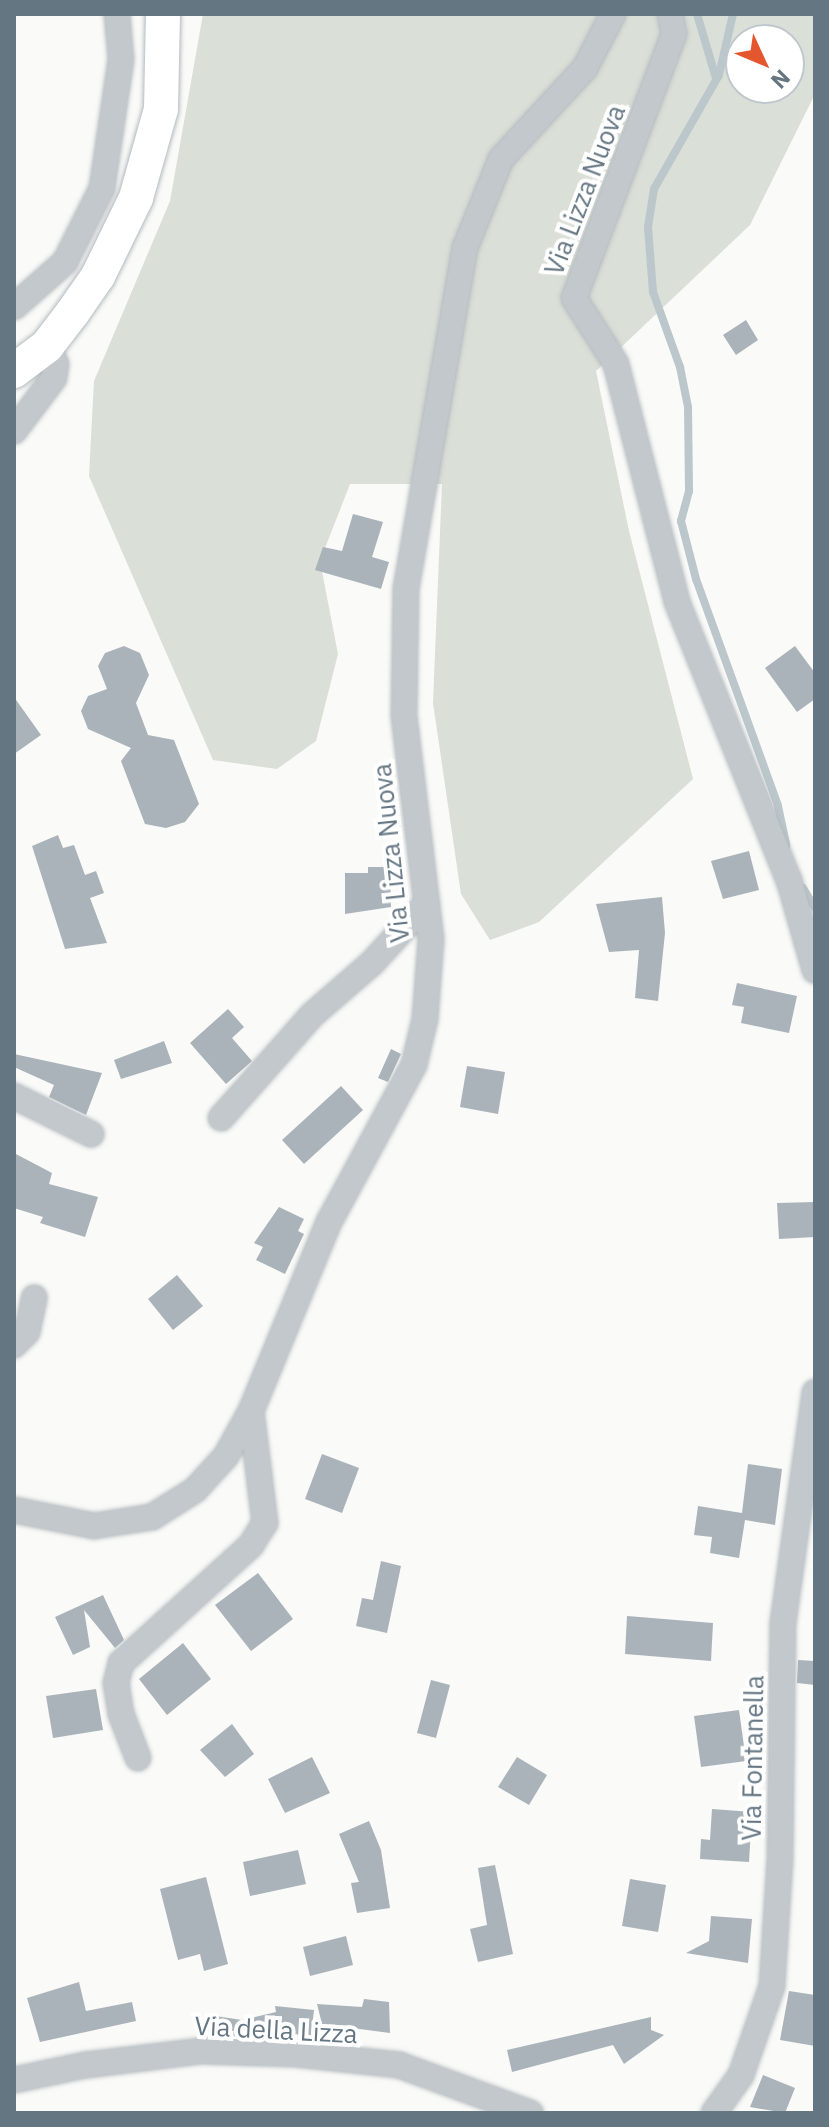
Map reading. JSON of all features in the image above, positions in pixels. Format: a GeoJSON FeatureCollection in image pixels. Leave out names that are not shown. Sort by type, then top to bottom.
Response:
{"type":"FeatureCollection","features":[{"type":"Feature","properties":{"kind":"main road"},"geometry":{"type":"LineString","coordinates":[[14,371],[47,346],[98,276],[136,198],[161,109],[163,14]]}},
{"type":"Feature","properties":{"kind":"street"},"geometry":{"type":"LineString","coordinates":[[14,307],[65,262],[102,188],[121,59],[117,14]]}},
{"type":"Feature","properties":{"kind":"street","name":"Via Lizza Nuova"},"geometry":{"type":"LineString","coordinates":[[14,1510],[94,1526],[152,1517],[195,1490],[226,1456],[251,1411],[329,1222],[414,1065],[426,1005],[431,939],[404,715],[406,589],[465,248],[501,159],[585,68],[613,14]]}},
{"type":"Feature","properties":{"kind":"street","name":"Via Lizza Nuova"},"geometry":{"type":"LineString","coordinates":[[670,14],[674,34],[574,298],[616,364],[677,602],[789,880],[815,970]]}},
{"type":"Feature","properties":{"kind":"street"},"geometry":{"type":"LineString","coordinates":[[14,431],[54,378],[56,364],[47,346]]}},
{"type":"Feature","properties":{"kind":"street"},"geometry":{"type":"LineString","coordinates":[[221,1118],[312,1015],[372,963],[427,903]]}},
{"type":"Feature","properties":{"kind":"street"},"geometry":{"type":"LineString","coordinates":[[14,1096],[91,1134]]}},
{"type":"Feature","properties":{"kind":"street"},"geometry":{"type":"LineString","coordinates":[[14,1345],[27,1332],[34,1298]]}},
{"type":"Feature","properties":{"kind":"street","name":"Via Fontanella"},"geometry":{"type":"LineString","coordinates":[[714,2113],[741,2075],[772,1986],[780,1859],[783,1623],[815,1392]]}},
{"type":"Feature","properties":{"kind":"street"},"geometry":{"type":"LineString","coordinates":[[138,1758],[121,1714],[116,1683],[121,1663],[251,1545],[265,1523],[251,1411]]}},
{"type":"Feature","properties":{"kind":"street","name":"Via della Lizza"},"geometry":{"type":"LineString","coordinates":[[14,2080],[86,2065],[202,2051],[296,2054],[399,2065],[530,2113]]}},
{"type":"Feature","properties":{"kind":"shaded area"},"geometry":{"type":"Polygon","coordinates":[[[203,14],[815,14],[815,94],[750,225],[596,371],[629,531],[693,779],[539,922],[490,940],[461,894],[433,703],[442,484],[350,484],[320,561],[338,654],[316,741],[277,769],[213,760],[89,476],[94,381],[170,201],[203,14]]]}},
{"type":"Feature","properties":{"kind":"building"},"geometry":{"type":"Polygon","coordinates":[[[746,320],[758,340],[736,355],[723,335],[746,320]]]}},
{"type":"Feature","properties":{"kind":"building"},"geometry":{"type":"Polygon","coordinates":[[[353,514],[383,522],[372,557],[389,562],[381,589],[315,570],[323,547],[342,551],[353,514]]]}},
{"type":"Feature","properties":{"kind":"building"},"geometry":{"type":"Polygon","coordinates":[[[124,646],[140,653],[149,675],[136,703],[148,735],[174,740],[199,804],[185,822],[166,828],[145,824],[121,761],[131,748],[88,729],[81,711],[88,696],[107,689],[98,666],[105,653],[124,646]]]}},
{"type":"Feature","properties":{"kind":"building"},"geometry":{"type":"Polygon","coordinates":[[[795,646],[815,673],[815,699],[797,712],[765,668],[795,646]]]}},
{"type":"Feature","properties":{"kind":"building"},"geometry":{"type":"Polygon","coordinates":[[[14,697],[41,735],[14,754],[14,697]]]}},
{"type":"Feature","properties":{"kind":"building"},"geometry":{"type":"Polygon","coordinates":[[[58,835],[63,848],[74,845],[85,875],[96,871],[104,893],[90,898],[107,943],[65,949],[32,846],[58,835]]]}},
{"type":"Feature","properties":{"kind":"building"},"geometry":{"type":"Polygon","coordinates":[[[749,851],[759,890],[723,899],[711,861],[749,851]]]}},
{"type":"Feature","properties":{"kind":"building"},"geometry":{"type":"Polygon","coordinates":[[[368,867],[390,867],[391,907],[345,914],[345,873],[368,873],[368,867]]]}},
{"type":"Feature","properties":{"kind":"building"},"geometry":{"type":"Polygon","coordinates":[[[662,897],[665,933],[658,1001],[635,998],[639,950],[609,952],[596,904],[662,897]]]}},
{"type":"Feature","properties":{"kind":"building"},"geometry":{"type":"Polygon","coordinates":[[[737,983],[797,996],[789,1033],[741,1023],[744,1007],[732,1005],[737,983]]]}},
{"type":"Feature","properties":{"kind":"building"},"geometry":{"type":"Polygon","coordinates":[[[228,1009],[244,1027],[232,1038],[252,1061],[226,1084],[190,1043],[228,1009]]]}},
{"type":"Feature","properties":{"kind":"building"},"geometry":{"type":"Polygon","coordinates":[[[164,1041],[172,1063],[121,1079],[114,1060],[164,1041]]]}},
{"type":"Feature","properties":{"kind":"building"},"geometry":{"type":"Polygon","coordinates":[[[391,1049],[401,1054],[388,1082],[378,1078],[391,1049]]]}},
{"type":"Feature","properties":{"kind":"building"},"geometry":{"type":"Polygon","coordinates":[[[14,1054],[102,1073],[86,1115],[49,1097],[54,1085],[14,1067],[14,1054]]]}},
{"type":"Feature","properties":{"kind":"building"},"geometry":{"type":"Polygon","coordinates":[[[467,1066],[505,1072],[498,1114],[460,1107],[467,1066]]]}},
{"type":"Feature","properties":{"kind":"building"},"geometry":{"type":"Polygon","coordinates":[[[341,1086],[363,1110],[304,1164],[282,1140],[341,1086]]]}},
{"type":"Feature","properties":{"kind":"building"},"geometry":{"type":"Polygon","coordinates":[[[14,1153],[52,1173],[49,1184],[98,1197],[85,1237],[40,1223],[43,1217],[14,1208],[14,1153]]]}},
{"type":"Feature","properties":{"kind":"building"},"geometry":{"type":"Polygon","coordinates":[[[815,1202],[815,1237],[779,1239],[777,1203],[815,1202]]]}},
{"type":"Feature","properties":{"kind":"building"},"geometry":{"type":"Polygon","coordinates":[[[279,1207],[304,1219],[298,1231],[304,1234],[285,1274],[256,1260],[263,1247],[254,1243],[279,1207]]]}},
{"type":"Feature","properties":{"kind":"building"},"geometry":{"type":"Polygon","coordinates":[[[177,1275],[203,1306],[173,1330],[148,1299],[177,1275]]]}},
{"type":"Feature","properties":{"kind":"building"},"geometry":{"type":"Polygon","coordinates":[[[322,1454],[359,1468],[342,1513],[305,1499],[322,1454]]]}},
{"type":"Feature","properties":{"kind":"building"},"geometry":{"type":"Polygon","coordinates":[[[748,1464],[782,1469],[775,1525],[745,1520],[739,1558],[710,1553],[712,1537],[694,1535],[698,1506],[742,1513],[748,1464]]]}},
{"type":"Feature","properties":{"kind":"building"},"geometry":{"type":"Polygon","coordinates":[[[381,1561],[401,1566],[387,1633],[356,1626],[362,1598],[373,1600],[381,1561]]]}},
{"type":"Feature","properties":{"kind":"building"},"geometry":{"type":"Polygon","coordinates":[[[258,1573],[293,1619],[251,1651],[215,1605],[258,1573]]]}},
{"type":"Feature","properties":{"kind":"building"},"geometry":{"type":"Polygon","coordinates":[[[103,1595],[124,1640],[115,1648],[84,1610],[90,1647],[73,1655],[55,1617],[103,1595]]]}},
{"type":"Feature","properties":{"kind":"building"},"geometry":{"type":"Polygon","coordinates":[[[627,1616],[713,1623],[711,1661],[625,1654],[627,1616]]]}},
{"type":"Feature","properties":{"kind":"building"},"geometry":{"type":"Polygon","coordinates":[[[183,1643],[211,1679],[167,1715],[139,1679],[183,1643]]]}},
{"type":"Feature","properties":{"kind":"building"},"geometry":{"type":"Polygon","coordinates":[[[798,1660],[815,1661],[815,1685],[797,1683],[798,1660]]]}},
{"type":"Feature","properties":{"kind":"building"},"geometry":{"type":"Polygon","coordinates":[[[431,1680],[450,1685],[436,1738],[417,1733],[431,1680]]]}},
{"type":"Feature","properties":{"kind":"building"},"geometry":{"type":"Polygon","coordinates":[[[96,1689],[103,1730],[53,1738],[46,1696],[96,1689]]]}},
{"type":"Feature","properties":{"kind":"building"},"geometry":{"type":"Polygon","coordinates":[[[739,1710],[746,1761],[701,1767],[694,1716],[739,1710]]]}},
{"type":"Feature","properties":{"kind":"building"},"geometry":{"type":"Polygon","coordinates":[[[232,1724],[254,1754],[225,1777],[200,1750],[232,1724]]]}},
{"type":"Feature","properties":{"kind":"building"},"geometry":{"type":"Polygon","coordinates":[[[312,1757],[330,1793],[285,1813],[268,1779],[312,1757]]]}},
{"type":"Feature","properties":{"kind":"building"},"geometry":{"type":"Polygon","coordinates":[[[517,1757],[547,1775],[529,1805],[498,1787],[517,1757]]]}},
{"type":"Feature","properties":{"kind":"building"},"geometry":{"type":"Polygon","coordinates":[[[712,1809],[752,1812],[749,1862],[700,1859],[701,1839],[710,1840],[712,1809]]]}},
{"type":"Feature","properties":{"kind":"building"},"geometry":{"type":"Polygon","coordinates":[[[369,1821],[381,1850],[390,1908],[357,1913],[351,1883],[359,1882],[339,1834],[369,1821]]]}},
{"type":"Feature","properties":{"kind":"building"},"geometry":{"type":"Polygon","coordinates":[[[298,1850],[306,1884],[250,1896],[243,1862],[298,1850]]]}},
{"type":"Feature","properties":{"kind":"building"},"geometry":{"type":"Polygon","coordinates":[[[495,1865],[513,1954],[478,1962],[470,1929],[487,1925],[478,1868],[495,1865]]]}},
{"type":"Feature","properties":{"kind":"building"},"geometry":{"type":"Polygon","coordinates":[[[206,1877],[228,1964],[204,1971],[200,1954],[178,1960],[160,1889],[206,1877]]]}},
{"type":"Feature","properties":{"kind":"building"},"geometry":{"type":"Polygon","coordinates":[[[630,1879],[666,1885],[658,1932],[622,1926],[630,1879]]]}},
{"type":"Feature","properties":{"kind":"building"},"geometry":{"type":"Polygon","coordinates":[[[711,1916],[752,1919],[748,1963],[686,1953],[709,1941],[711,1916]]]}},
{"type":"Feature","properties":{"kind":"building"},"geometry":{"type":"Polygon","coordinates":[[[346,1936],[353,1965],[310,1976],[303,1947],[346,1936]]]}},
{"type":"Feature","properties":{"kind":"building"},"geometry":{"type":"Polygon","coordinates":[[[79,1982],[86,2011],[132,2002],[136,2021],[40,2042],[27,1998],[79,1982]]]}},
{"type":"Feature","properties":{"kind":"building"},"geometry":{"type":"Polygon","coordinates":[[[789,1991],[815,1995],[815,2046],[780,2040],[789,1991]]]}},
{"type":"Feature","properties":{"kind":"building"},"geometry":{"type":"Polygon","coordinates":[[[364,1999],[389,2002],[390,2033],[322,2024],[317,2004],[362,2007],[364,1999]]]}},
{"type":"Feature","properties":{"kind":"building"},"geometry":{"type":"Polygon","coordinates":[[[275,2006],[314,2010],[311,2036],[245,2029],[247,2037],[209,2036],[209,2015],[242,2020],[276,2012],[275,2006]]]}},
{"type":"Feature","properties":{"kind":"building"},"geometry":{"type":"Polygon","coordinates":[[[651,2017],[651,2030],[664,2035],[624,2064],[613,2045],[512,2072],[507,2050],[651,2017]]]}},
{"type":"Feature","properties":{"kind":"building"},"geometry":{"type":"Polygon","coordinates":[[[763,2075],[795,2088],[785,2113],[750,2107],[763,2075]]]}},
{"type":"Feature","properties":{"kind":"waterway"},"geometry":{"type":"LineString","coordinates":[[697,14],[716,78]]}},
{"type":"Feature","properties":{"kind":"waterway"},"geometry":{"type":"LineString","coordinates":[[733,14],[719,75],[654,189],[648,227],[653,292],[680,367],[688,407],[689,491],[681,521],[696,579],[778,806],[786,845]]}},
{"type":"Feature","properties":{"kind":"waterway"},"geometry":{"type":"LineString","coordinates":[[803,888],[815,908]]}}]}
